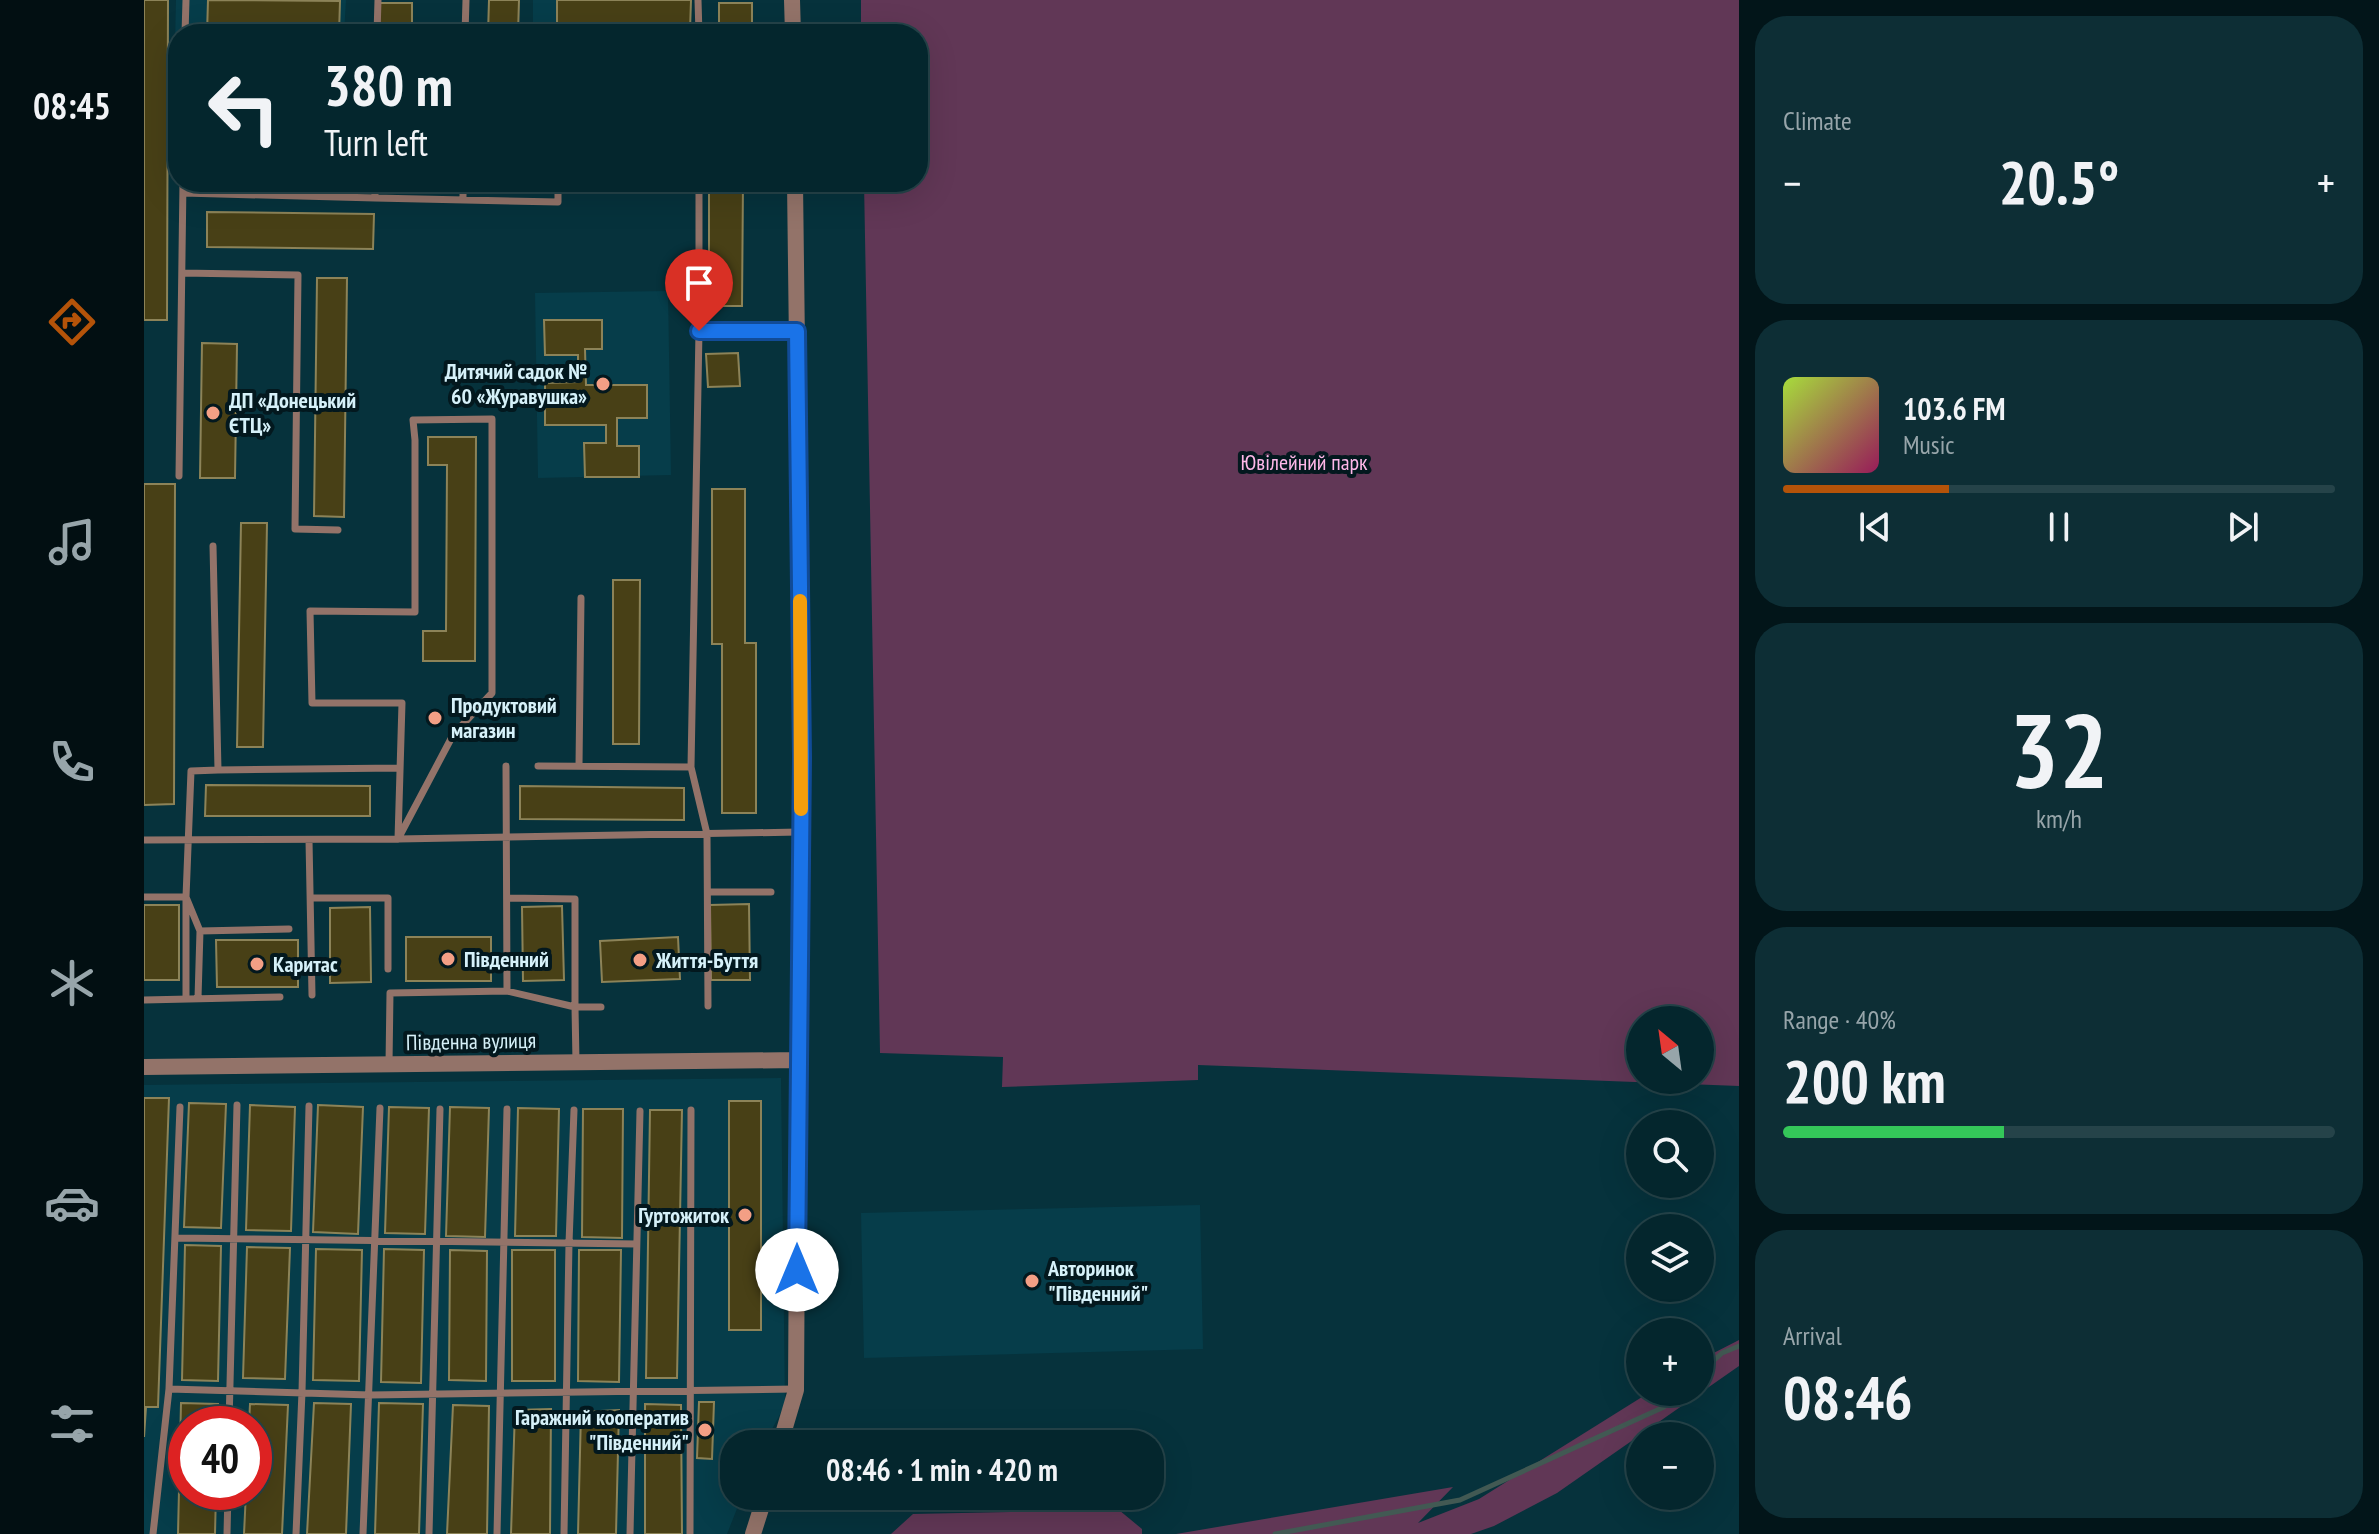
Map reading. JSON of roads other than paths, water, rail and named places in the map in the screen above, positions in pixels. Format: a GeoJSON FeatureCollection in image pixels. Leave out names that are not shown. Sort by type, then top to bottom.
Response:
{"type":"FeatureCollection","features":[{"type":"Feature","properties":{"kind":"street"},"geometry":{"type":"LineString","coordinates":[[792,0],[793,24]]}},
{"type":"Feature","properties":{"kind":"street"},"geometry":{"type":"LineString","coordinates":[[784,1430],[796,1390],[801,831],[795,192]]}},
{"type":"Feature","properties":{"kind":"street","name":"Південна вулиця"},"geometry":{"type":"LineString","coordinates":[[144,1067],[798,1060]]}},
{"type":"Feature","properties":{"kind":"street"},"geometry":{"type":"LineString","coordinates":[[753,1534],[761,1510]]}},
{"type":"Feature","properties":{"kind":"lane"},"geometry":{"type":"LineString","coordinates":[[185,24],[186,0]]}},
{"type":"Feature","properties":{"kind":"lane"},"geometry":{"type":"LineString","coordinates":[[377,24],[378,0]]}},
{"type":"Feature","properties":{"kind":"lane"},"geometry":{"type":"LineString","coordinates":[[465,24],[466,0]]}},
{"type":"Feature","properties":{"kind":"lane"},"geometry":{"type":"LineString","coordinates":[[698,0],[699,24]]}},
{"type":"Feature","properties":{"kind":"lane"},"geometry":{"type":"LineString","coordinates":[[375,192],[375,198]]}},
{"type":"Feature","properties":{"kind":"lane"},"geometry":{"type":"LineString","coordinates":[[463,192],[463,200]]}},
{"type":"Feature","properties":{"kind":"lane"},"geometry":{"type":"LineString","coordinates":[[179,476],[183,193],[558,202],[558,192]]}},
{"type":"Feature","properties":{"kind":"lane"},"geometry":{"type":"LineString","coordinates":[[699,192],[691,767],[707,834],[708,1006]]}},
{"type":"Feature","properties":{"kind":"lane"},"geometry":{"type":"LineString","coordinates":[[182,273],[298,275],[295,529],[338,530]]}},
{"type":"Feature","properties":{"kind":"lane"},"geometry":{"type":"LineString","coordinates":[[699,331],[797,331]]}},
{"type":"Feature","properties":{"kind":"lane"},"geometry":{"type":"LineString","coordinates":[[492,419],[492,693],[453,735],[398,839],[402,703],[312,703],[310,611],[415,612],[413,420],[492,419]]}},
{"type":"Feature","properties":{"kind":"lane"},"geometry":{"type":"LineString","coordinates":[[213,546],[218,770]]}},
{"type":"Feature","properties":{"kind":"lane"},"geometry":{"type":"LineString","coordinates":[[579,766],[581,598]]}},
{"type":"Feature","properties":{"kind":"lane"},"geometry":{"type":"LineString","coordinates":[[506,766],[507,991]]}},
{"type":"Feature","properties":{"kind":"lane"},"geometry":{"type":"LineString","coordinates":[[538,766],[691,767]]}},
{"type":"Feature","properties":{"kind":"lane"},"geometry":{"type":"LineString","coordinates":[[186,998],[187,840],[191,771],[400,768]]}},
{"type":"Feature","properties":{"kind":"lane"},"geometry":{"type":"LineString","coordinates":[[144,840],[398,839],[801,831]]}},
{"type":"Feature","properties":{"kind":"lane"},"geometry":{"type":"LineString","coordinates":[[309,840],[312,995]]}},
{"type":"Feature","properties":{"kind":"lane"},"geometry":{"type":"LineString","coordinates":[[708,892],[771,892]]}},
{"type":"Feature","properties":{"kind":"lane"},"geometry":{"type":"LineString","coordinates":[[144,897],[186,897]]}},
{"type":"Feature","properties":{"kind":"lane"},"geometry":{"type":"LineString","coordinates":[[186,897],[200,931],[198,998]]}},
{"type":"Feature","properties":{"kind":"lane"},"geometry":{"type":"LineString","coordinates":[[311,898],[388,898],[388,969]]}},
{"type":"Feature","properties":{"kind":"lane"},"geometry":{"type":"LineString","coordinates":[[507,898],[575,899],[576,1062]]}},
{"type":"Feature","properties":{"kind":"lane"},"geometry":{"type":"LineString","coordinates":[[200,931],[289,929]]}},
{"type":"Feature","properties":{"kind":"lane"},"geometry":{"type":"LineString","coordinates":[[389,1064],[390,993],[507,991],[575,1007],[601,1007]]}},
{"type":"Feature","properties":{"kind":"lane"},"geometry":{"type":"LineString","coordinates":[[144,1000],[280,997]]}},
{"type":"Feature","properties":{"kind":"lane"},"geometry":{"type":"LineString","coordinates":[[230,1406],[237,1105]]}},
{"type":"Feature","properties":{"kind":"lane"},"geometry":{"type":"LineString","coordinates":[[296,1534],[309,1106]]}},
{"type":"Feature","properties":{"kind":"lane"},"geometry":{"type":"LineString","coordinates":[[153,1534],[169,1389],[180,1107]]}},
{"type":"Feature","properties":{"kind":"lane"},"geometry":{"type":"LineString","coordinates":[[363,1534],[380,1108]]}},
{"type":"Feature","properties":{"kind":"lane"},"geometry":{"type":"LineString","coordinates":[[429,1534],[440,1109]]}},
{"type":"Feature","properties":{"kind":"lane"},"geometry":{"type":"LineString","coordinates":[[497,1534],[507,1109]]}},
{"type":"Feature","properties":{"kind":"lane"},"geometry":{"type":"LineString","coordinates":[[564,1534],[574,1110]]}},
{"type":"Feature","properties":{"kind":"lane"},"geometry":{"type":"LineString","coordinates":[[690,1534],[691,1110]]}},
{"type":"Feature","properties":{"kind":"lane"},"geometry":{"type":"LineString","coordinates":[[630,1534],[640,1111]]}},
{"type":"Feature","properties":{"kind":"lane"},"geometry":{"type":"LineString","coordinates":[[176,1238],[636,1244]]}},
{"type":"Feature","properties":{"kind":"lane"},"geometry":{"type":"LineString","coordinates":[[169,1389],[370,1395],[796,1390]]}},
{"type":"Feature","properties":{"kind":"lane"},"geometry":{"type":"LineString","coordinates":[[227,1534],[228,1510]]}},
{"type":"Feature","properties":{"kind":"waterway"},"geometry":{"type":"LineString","coordinates":[[1714,1360],[1739,1346]]}},
{"type":"Feature","properties":{"kind":"waterway"},"geometry":{"type":"LineString","coordinates":[[1275,1534],[1460,1500],[1665,1406]]}},
{"type":"Feature","properties":{"kind":"place","name":"Дитячий садок № 60 «Журавушка»"},"geometry":{"type":"Point","coordinates":[603,384]}},
{"type":"Feature","properties":{"kind":"place","name":"ДП «Донецький ЄТЦ»"},"geometry":{"type":"Point","coordinates":[213,413]}},
{"type":"Feature","properties":{"kind":"place","name":"Продуктовий магазин"},"geometry":{"type":"Point","coordinates":[435,718]}},
{"type":"Feature","properties":{"kind":"place","name":"Південний"},"geometry":{"type":"Point","coordinates":[448,959]}},
{"type":"Feature","properties":{"kind":"place","name":"Життя-Буття"},"geometry":{"type":"Point","coordinates":[640,960]}},
{"type":"Feature","properties":{"kind":"place","name":"Каритас"},"geometry":{"type":"Point","coordinates":[257,964]}},
{"type":"Feature","properties":{"kind":"place","name":"Гуртожиток"},"geometry":{"type":"Point","coordinates":[745,1215]}},
{"type":"Feature","properties":{"kind":"place","name":"Авторинок \"Південний\""},"geometry":{"type":"Point","coordinates":[1032,1281]}},
{"type":"Feature","properties":{"kind":"place","name":"Гаражний кооператив \"Південний\""},"geometry":{"type":"Point","coordinates":[705,1430]}},
{"type":"Feature","properties":{"kind":"park label","name":"Ювілейний парк"},"geometry":{"type":"Point","coordinates":[1304,462]}}]}
